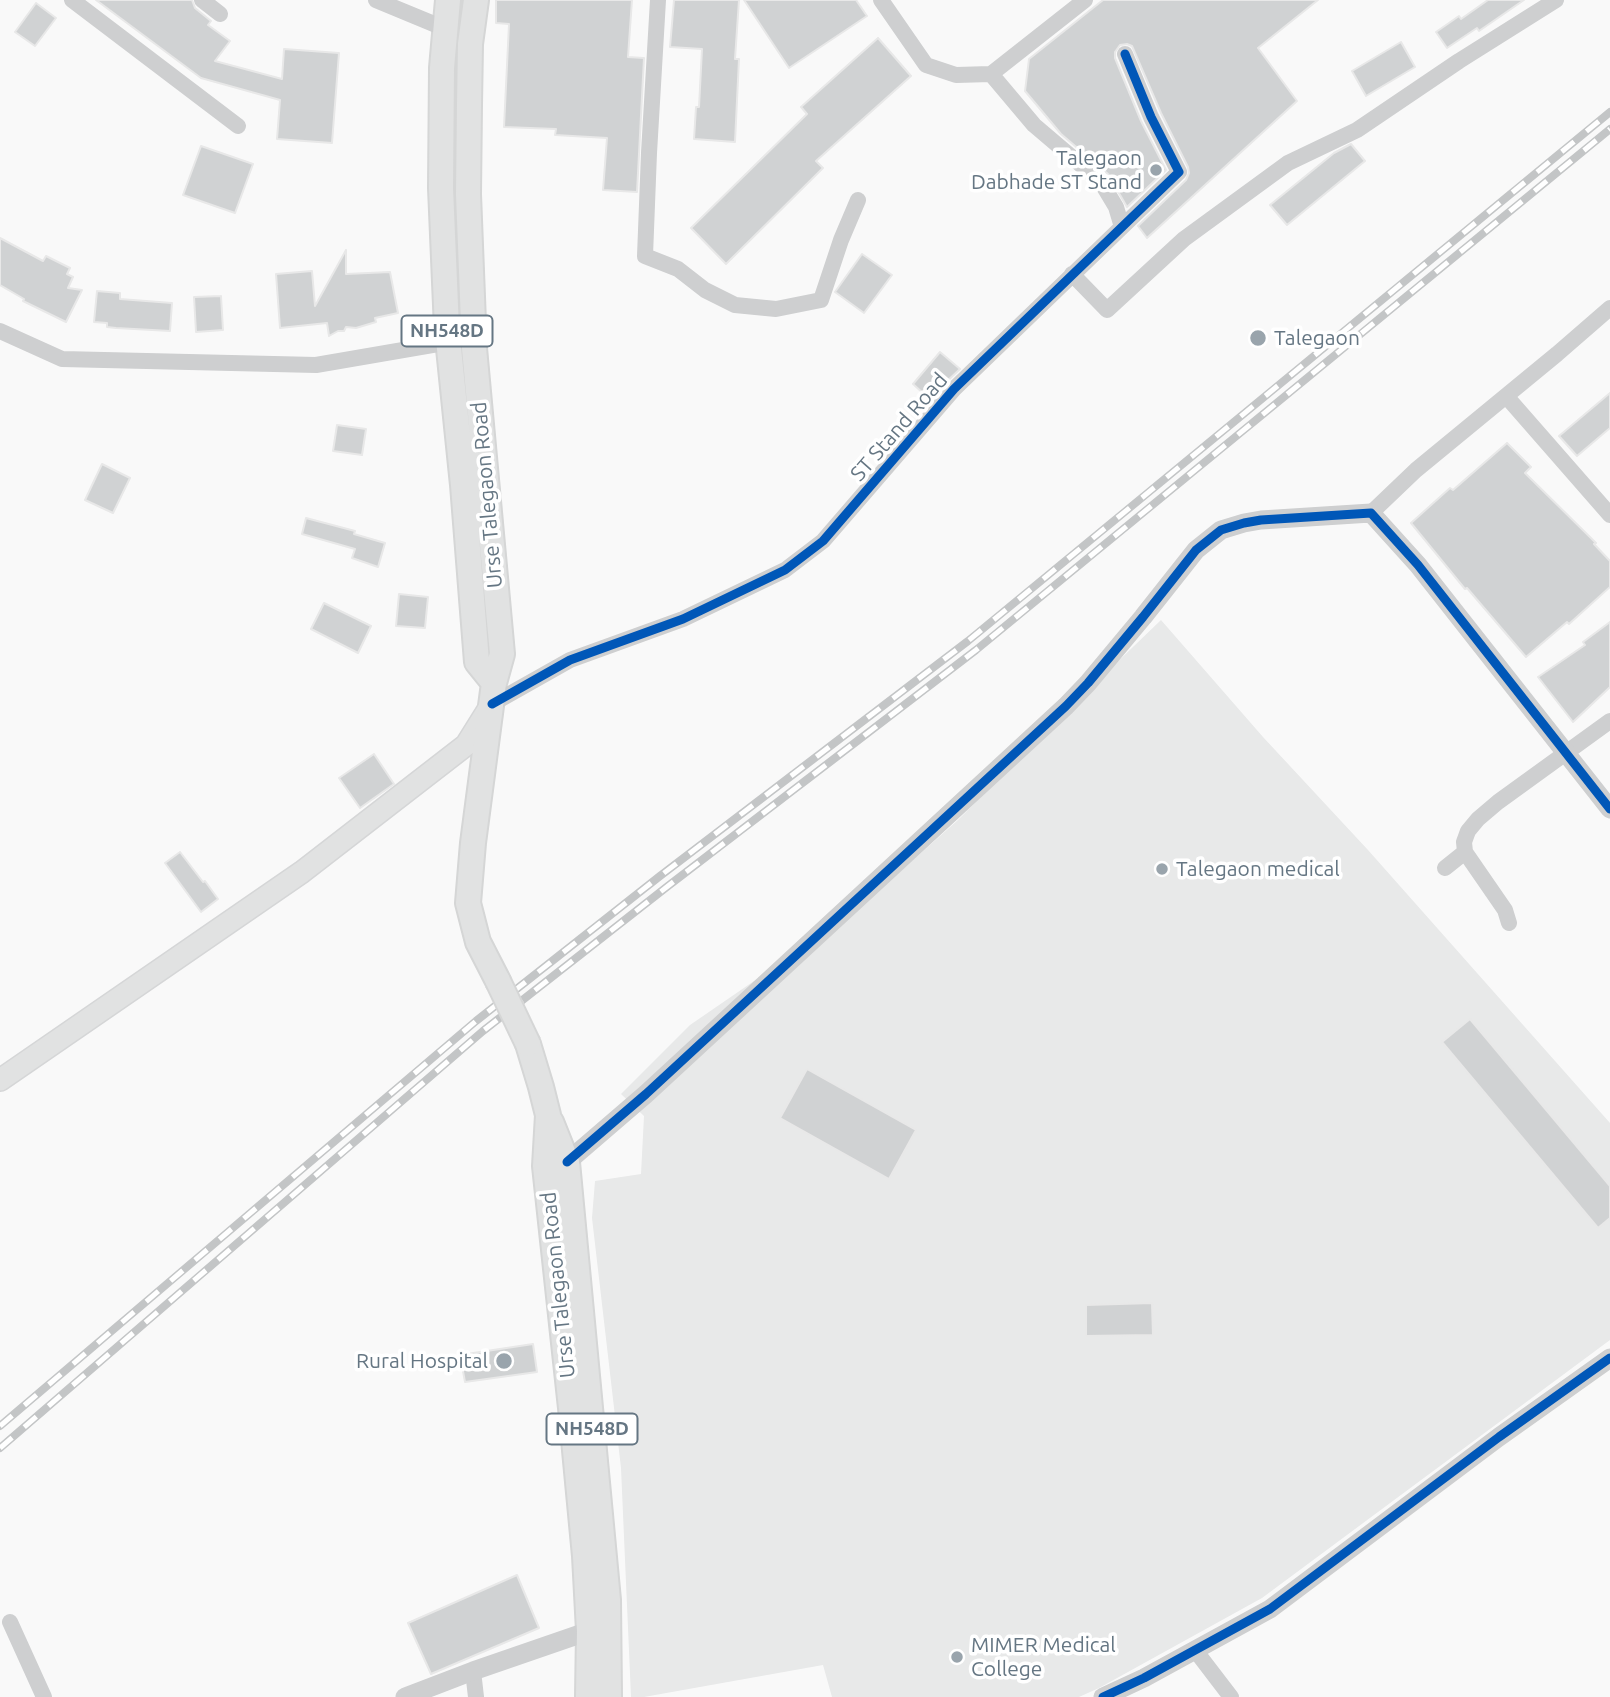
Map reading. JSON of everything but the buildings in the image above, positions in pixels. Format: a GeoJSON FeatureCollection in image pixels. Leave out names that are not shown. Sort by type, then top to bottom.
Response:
{"type":"FeatureCollection","features":[{"type":"Feature","properties":{"kind":"highway","name":"NH548D"},"geometry":{"type":"LineString","coordinates":[[448,0],[442,68],[441,188],[448,342],[478,662],[493,693]]}},
{"type":"Feature","properties":{"kind":"highway","name":"Urse Talegaon Road"},"geometry":{"type":"LineString","coordinates":[[476,0],[470,44],[468,194],[473,338],[502,654],[493,693],[473,843],[468,904],[478,942],[528,1044],[548,1115],[545,1166],[585,1556],[589,1631],[588,1697]]}},
{"type":"Feature","properties":{"kind":"highway","name":"NH548D"},"geometry":{"type":"LineString","coordinates":[[548,1115],[568,1162]]}},
{"type":"Feature","properties":{"kind":"highway","name":"Urse Talegaon Road"},"geometry":{"type":"LineString","coordinates":[[568,1162],[608,1600],[608,1697]]}},
{"type":"Feature","properties":{"kind":"main road"},"geometry":{"type":"LineString","coordinates":[[0,1080],[313,864],[466,745],[493,693]]}},
{"type":"Feature","properties":{"kind":"street"},"geometry":{"type":"LineString","coordinates":[[72,0],[238,126]]}},
{"type":"Feature","properties":{"kind":"street"},"geometry":{"type":"LineString","coordinates":[[202,0],[219,14]]}},
{"type":"Feature","properties":{"kind":"street"},"geometry":{"type":"LineString","coordinates":[[376,0],[446,29]]}},
{"type":"Feature","properties":{"kind":"street"},"geometry":{"type":"LineString","coordinates":[[658,0],[645,256],[678,269],[705,290],[735,305],[776,309],[821,300],[858,200]]}},
{"type":"Feature","properties":{"kind":"street"},"geometry":{"type":"LineString","coordinates":[[881,0],[926,65],[956,75],[991,74],[1085,0]]}},
{"type":"Feature","properties":{"kind":"street"},"geometry":{"type":"LineString","coordinates":[[1072,274],[1107,310],[1184,239],[1288,163],[1357,130],[1458,61],[1556,0]]}},
{"type":"Feature","properties":{"kind":"street","name":"ST Stand Road"},"geometry":{"type":"LineString","coordinates":[[493,693],[570,660],[683,619],[785,570],[824,541],[954,389],[1179,172],[1151,117],[1125,54]]}},
{"type":"Feature","properties":{"kind":"street"},"geometry":{"type":"LineString","coordinates":[[991,74],[1034,125],[1101,182],[1116,206],[1122,227]]}},
{"type":"Feature","properties":{"kind":"street"},"geometry":{"type":"LineString","coordinates":[[568,1162],[656,1085],[1066,706],[1143,617],[1196,550],[1222,530],[1244,523],[1371,513],[1416,470],[1610,308]]}},
{"type":"Feature","properties":{"kind":"street"},"geometry":{"type":"LineString","coordinates":[[0,331],[62,359],[316,365],[473,338]]}},
{"type":"Feature","properties":{"kind":"street"},"geometry":{"type":"LineString","coordinates":[[1506,396],[1610,515]]}},
{"type":"Feature","properties":{"kind":"street"},"geometry":{"type":"LineString","coordinates":[[1371,513],[1418,565],[1610,808]]}},
{"type":"Feature","properties":{"kind":"street"},"geometry":{"type":"LineString","coordinates":[[1509,923],[1505,910],[1465,852],[1464,842],[1468,831],[1498,802],[1610,721]]}},
{"type":"Feature","properties":{"kind":"street"},"geometry":{"type":"LineString","coordinates":[[1445,868],[1465,852]]}},
{"type":"Feature","properties":{"kind":"street"},"geometry":{"type":"LineString","coordinates":[[1103,1697],[1144,1678],[1270,1609],[1488,1445],[1610,1358]]}},
{"type":"Feature","properties":{"kind":"street"},"geometry":{"type":"LineString","coordinates":[[10,1622],[44,1697]]}},
{"type":"Feature","properties":{"kind":"street"},"geometry":{"type":"LineString","coordinates":[[405,1697],[589,1631]]}},
{"type":"Feature","properties":{"kind":"street"},"geometry":{"type":"LineString","coordinates":[[1195,1650],[1231,1697]]}},
{"type":"Feature","properties":{"kind":"street"},"geometry":{"type":"LineString","coordinates":[[474,1671],[476,1697]]}},
{"type":"Feature","properties":{"kind":"shaded area"},"geometry":{"type":"Polygon","coordinates":[[[1161,620],[1610,1123],[1610,1340],[1262,1598],[1079,1697],[832,1697],[823,1665],[644,1697],[631,1697],[621,1468],[592,1218],[595,1181],[641,1174],[644,1116],[621,1094],[690,1025],[875,894],[958,820],[1161,620]]]}},
{"type":"Feature","properties":{"kind":"railway"},"geometry":{"type":"LineString","coordinates":[[0,1426],[476,1021],[660,876],[968,641],[1610,112]]}},
{"type":"Feature","properties":{"kind":"railway"},"geometry":{"type":"LineString","coordinates":[[0,1448],[483,1031],[976,650],[1610,129]]}},
{"type":"Feature","properties":{"kind":"cycle path"},"geometry":{"type":"LineString","coordinates":[[492,704],[570,660],[683,619],[785,570],[823,541],[954,389],[1179,172],[1151,117],[1125,54]]}},
{"type":"Feature","properties":{"kind":"cycle path"},"geometry":{"type":"LineString","coordinates":[[567,1162],[646,1094],[1066,706],[1088,683],[1196,550],[1221,530],[1261,520],[1371,513],[1418,565],[1610,809]]}},
{"type":"Feature","properties":{"kind":"cycle path"},"geometry":{"type":"LineString","coordinates":[[1103,1697],[1144,1678],[1270,1609],[1499,1437],[1610,1358]]}},
{"type":"Feature","properties":{"kind":"place","name":"Talegaon Dabhade ST Stand"},"geometry":{"type":"Point","coordinates":[1156,170]}},
{"type":"Feature","properties":{"kind":"place","name":"Talegaon"},"geometry":{"type":"Point","coordinates":[1258,338]}},
{"type":"Feature","properties":{"kind":"place","name":"Talegaon medical"},"geometry":{"type":"Point","coordinates":[1162,869]}},
{"type":"Feature","properties":{"kind":"place","name":"Rural Hospital"},"geometry":{"type":"Point","coordinates":[504,1361]}},
{"type":"Feature","properties":{"kind":"place","name":"MIMER Medical College"},"geometry":{"type":"Point","coordinates":[957,1657]}}]}
